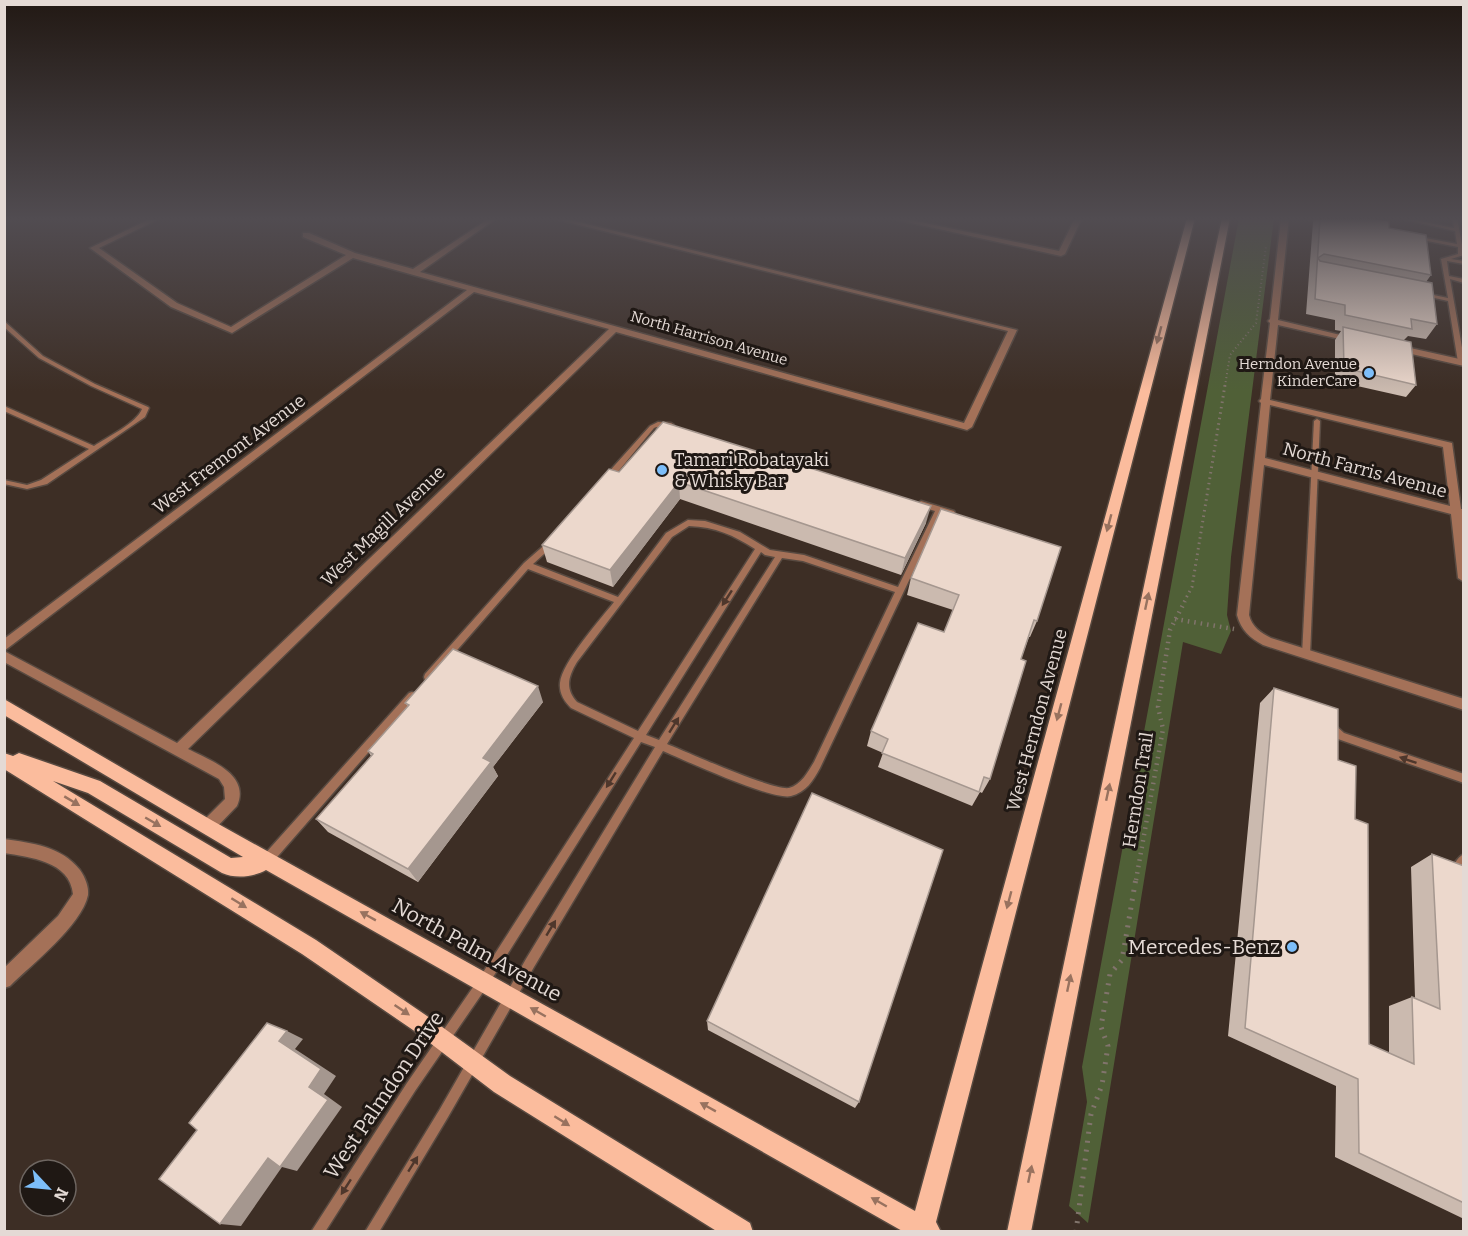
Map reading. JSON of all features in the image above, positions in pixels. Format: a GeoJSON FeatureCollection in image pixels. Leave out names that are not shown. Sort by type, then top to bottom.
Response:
{"type":"FeatureCollection","features":[{"type":"Feature","properties":{"kind":"main road","name":"West Herndon Avenue"},"geometry":{"type":"LineString","coordinates":[[924,1230],[1176,276]]}},
{"type":"Feature","properties":{"kind":"main road"},"geometry":{"type":"LineString","coordinates":[[1019,1232],[1214,276]]}},
{"type":"Feature","properties":{"kind":"main road","name":"North Palm Avenue"},"geometry":{"type":"LineString","coordinates":[[4,706],[207,827],[924,1230]]}},
{"type":"Feature","properties":{"kind":"main road"},"geometry":{"type":"LineString","coordinates":[[4,758],[94,787],[229,867],[256,866],[267,860]]}},
{"type":"Feature","properties":{"kind":"main road"},"geometry":{"type":"LineString","coordinates":[[4,758],[309,947],[502,1084],[741,1232]]}},
{"type":"Feature","properties":{"kind":"street"},"geometry":{"type":"LineString","coordinates":[[132,276],[174,305],[232,330],[319,276]]}},
{"type":"Feature","properties":{"kind":"street","name":"North Harrison Avenue"},"geometry":{"type":"LineString","coordinates":[[428,276],[967,427],[1013,330],[796,276]]}},
{"type":"Feature","properties":{"kind":"street"},"geometry":{"type":"LineString","coordinates":[[1278,276],[1243,615],[1245,624],[1252,633],[1267,642],[1464,705]]}},
{"type":"Feature","properties":{"kind":"street","name":"West Fremont Avenue"},"geometry":{"type":"LineString","coordinates":[[4,646],[474,288]]}},
{"type":"Feature","properties":{"kind":"street"},"geometry":{"type":"LineString","coordinates":[[1272,321],[1359,340]]}},
{"type":"Feature","properties":{"kind":"street","name":"West Magill Avenue"},"geometry":{"type":"LineString","coordinates":[[177,751],[615,328]]}},
{"type":"Feature","properties":{"kind":"street"},"geometry":{"type":"LineString","coordinates":[[1382,345],[1462,362]]}},
{"type":"Feature","properties":{"kind":"street"},"geometry":{"type":"LineString","coordinates":[[1264,401],[1448,445],[1460,512],[1464,578]]}},
{"type":"Feature","properties":{"kind":"street","name":"North Farris Avenue"},"geometry":{"type":"LineString","coordinates":[[1258,459],[1460,512]]}},
{"type":"Feature","properties":{"kind":"street"},"geometry":{"type":"LineString","coordinates":[[4,656],[224,776],[231,785],[232,801],[207,827]]}},
{"type":"Feature","properties":{"kind":"street"},"geometry":{"type":"LineString","coordinates":[[4,846],[41,852],[69,869],[78,878],[81,888],[78,902],[66,918],[4,980]]}},
{"type":"Feature","properties":{"kind":"lane"},"geometry":{"type":"LineString","coordinates":[[1462,362],[1447,277],[1464,281]]}},
{"type":"Feature","properties":{"kind":"lane"},"geometry":{"type":"LineString","coordinates":[[1417,293],[1450,300]]}},
{"type":"Feature","properties":{"kind":"lane"},"geometry":{"type":"LineString","coordinates":[[4,323],[41,357],[93,385],[146,408],[143,416],[134,423],[44,482],[27,487],[4,482]]}},
{"type":"Feature","properties":{"kind":"lane"},"geometry":{"type":"LineString","coordinates":[[4,338],[15,333]]}},
{"type":"Feature","properties":{"kind":"lane"},"geometry":{"type":"LineString","coordinates":[[4,408],[95,449]]}},
{"type":"Feature","properties":{"kind":"lane"},"geometry":{"type":"LineString","coordinates":[[1306,655],[1317,421]]}},
{"type":"Feature","properties":{"kind":"lane"},"geometry":{"type":"LineString","coordinates":[[605,482],[652,428],[658,424],[681,428]]}},
{"type":"Feature","properties":{"kind":"lane"},"geometry":{"type":"LineString","coordinates":[[916,502],[960,516]]}},
{"type":"Feature","properties":{"kind":"lane"},"geometry":{"type":"LineString","coordinates":[[900,591],[804,558],[779,556],[759,549],[737,534],[705,524],[680,525],[669,535],[618,600],[568,668],[564,678],[565,693],[574,705],[661,745],[774,792],[795,791],[803,786],[817,765],[900,591],[939,509]]}},
{"type":"Feature","properties":{"kind":"lane"},"geometry":{"type":"LineString","coordinates":[[425,681],[527,564],[542,554],[558,536]]}},
{"type":"Feature","properties":{"kind":"lane","name":"West Palmdon Drive"},"geometry":{"type":"LineString","coordinates":[[317,1232],[484,981],[759,549]]}},
{"type":"Feature","properties":{"kind":"lane"},"geometry":{"type":"LineString","coordinates":[[371,1232],[661,745],[779,556]]}},
{"type":"Feature","properties":{"kind":"lane"},"geometry":{"type":"LineString","coordinates":[[527,564],[618,600]]}},
{"type":"Feature","properties":{"kind":"lane"},"geometry":{"type":"LineString","coordinates":[[267,860],[417,690]]}},
{"type":"Feature","properties":{"kind":"lane"},"geometry":{"type":"LineString","coordinates":[[1326,713],[1327,723],[1341,736],[1464,779]]}},
{"type":"Feature","properties":{"kind":"lane"},"geometry":{"type":"LineString","coordinates":[[1453,886],[1454,876],[1464,859]]}},
{"type":"Feature","properties":{"kind":"path","name":"Herndon Trail"},"geometry":{"type":"LineString","coordinates":[[1076,1232],[1091,1114],[1102,1085],[1108,1046],[1101,1027],[1110,974],[1122,960],[1163,729],[1158,707],[1170,630],[1192,586],[1230,355],[1237,344],[1251,333],[1256,323],[1262,276]]}},
{"type":"Feature","properties":{"kind":"path"},"geometry":{"type":"LineString","coordinates":[[1175,620],[1252,633]]}},
{"type":"Feature","properties":{"kind":"green space"},"geometry":{"type":"Polygon","coordinates":[[[1228,276],[1267,276],[1231,557],[1227,615],[1231,631],[1221,654],[1183,642],[1088,1223],[1069,1206],[1087,1102],[1082,1067],[1228,276]]]}},
{"type":"Feature","properties":{"kind":"building"},"geometry":{"type":"Polygon","coordinates":[[[1316,276],[1395,276],[1432,283],[1437,324],[1411,319],[1412,329],[1345,315],[1345,305],[1315,299],[1316,276]]]}},
{"type":"Feature","properties":{"kind":"building"},"geometry":{"type":"Polygon","coordinates":[[[1343,327],[1411,342],[1416,385],[1344,368],[1343,327]]]}},
{"type":"Feature","properties":{"kind":"building"},"geometry":{"type":"Polygon","coordinates":[[[663,422],[931,506],[905,558],[679,482],[610,570],[542,545],[609,469],[619,472],[663,422]]]}},
{"type":"Feature","properties":{"kind":"building"},"geometry":{"type":"Polygon","coordinates":[[[941,509],[1061,547],[1037,621],[1034,620],[1021,659],[1026,661],[990,779],[984,777],[979,792],[882,753],[888,739],[871,731],[918,623],[944,632],[959,595],[911,578],[941,509]]]}},
{"type":"Feature","properties":{"kind":"building"},"geometry":{"type":"Polygon","coordinates":[[[453,649],[538,686],[483,758],[491,762],[408,869],[316,819],[373,754],[368,751],[409,705],[405,703],[453,649]]]}},
{"type":"Feature","properties":{"kind":"building","name":"Mercedes-Benz"},"geometry":{"type":"Polygon","coordinates":[[[1274,688],[1338,709],[1338,760],[1356,766],[1355,819],[1368,824],[1369,1044],[1414,1064],[1412,997],[1440,1009],[1432,854],[1464,866],[1464,1203],[1359,1153],[1358,1079],[1245,1028],[1274,688]]]}},
{"type":"Feature","properties":{"kind":"building"},"geometry":{"type":"Polygon","coordinates":[[[812,793],[943,850],[859,1102],[707,1021],[812,793]]]}},
{"type":"Feature","properties":{"kind":"building"},"geometry":{"type":"Polygon","coordinates":[[[267,1023],[287,1031],[279,1041],[321,1069],[309,1087],[328,1100],[280,1167],[268,1158],[220,1224],[159,1179],[197,1130],[189,1123],[267,1023]]]}},
{"type":"Feature","properties":{"kind":"place","name":"Herndon Avenue KinderCare"},"geometry":{"type":"Point","coordinates":[1369,373]}},
{"type":"Feature","properties":{"kind":"place","name":"Tamari Robatayaki & Whisky Bar"},"geometry":{"type":"Point","coordinates":[662,470]}},
{"type":"Feature","properties":{"kind":"place","name":"Mercedes-Benz"},"geometry":{"type":"Point","coordinates":[1292,947]}}]}
